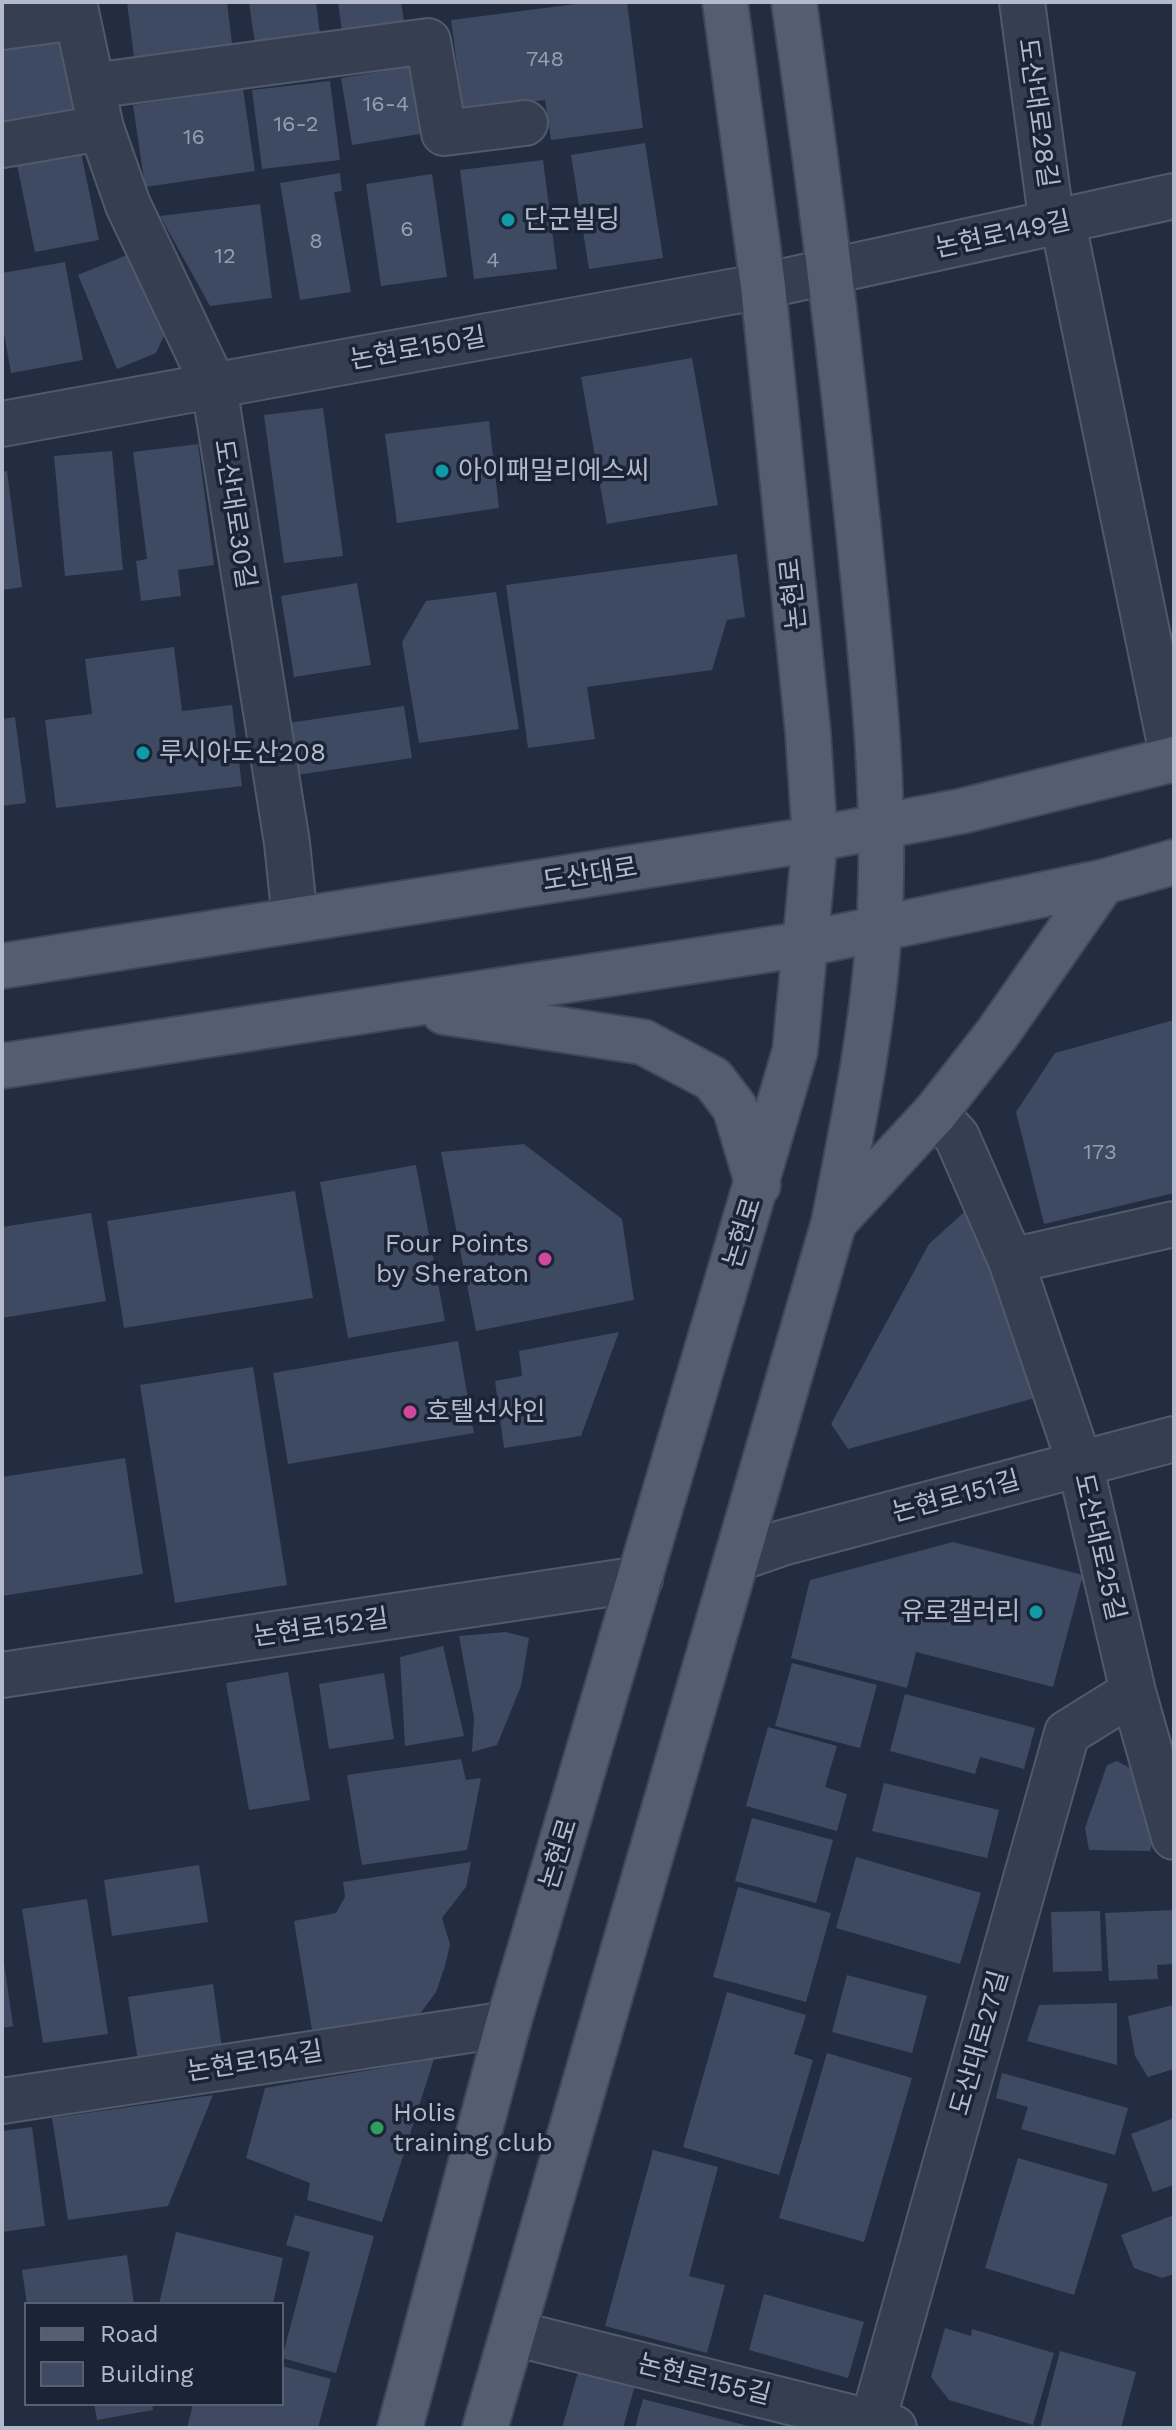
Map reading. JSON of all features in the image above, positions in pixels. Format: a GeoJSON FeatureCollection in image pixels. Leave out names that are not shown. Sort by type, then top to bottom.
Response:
{"type":"FeatureCollection","features":[{"type":"Feature","properties":{"kind":"main road","name":"논현로"},"geometry":{"type":"LineString","coordinates":[[400,2428],[508,2024],[758,1185],[795,1051],[815,839],[807,717],[763,286],[725,2]]}},
{"type":"Feature","properties":{"kind":"main road"},"geometry":{"type":"LineString","coordinates":[[485,2428],[834,1222],[869,1039],[879,928],[882,827],[878,725],[832,269],[794,2]]}},
{"type":"Feature","properties":{"kind":"main road","name":"도산대로"},"geometry":{"type":"LineString","coordinates":[[2,966],[815,839],[882,827],[1173,759]]}},
{"type":"Feature","properties":{"kind":"main road"},"geometry":{"type":"LineString","coordinates":[[2,1066],[805,944],[1103,882],[1174,862]]}},
{"type":"Feature","properties":{"kind":"main road"},"geometry":{"type":"LineString","coordinates":[[834,1222],[935,1113],[997,1034],[1103,882]]}},
{"type":"Feature","properties":{"kind":"main road"},"geometry":{"type":"LineString","coordinates":[[398,1005],[643,1042],[713,1079],[735,1108],[758,1185]]}},
{"type":"Feature","properties":{"kind":"street","name":"도산대로28길"},"geometry":{"type":"LineString","coordinates":[[1022,2],[1058,224],[1173,759]]}},
{"type":"Feature","properties":{"kind":"street"},"geometry":{"type":"LineString","coordinates":[[2,27],[76,10]]}},
{"type":"Feature","properties":{"kind":"street","name":"도산대로30길"},"geometry":{"type":"LineString","coordinates":[[76,10],[101,128],[128,205],[214,386],[287,843],[295,920]]}},
{"type":"Feature","properties":{"kind":"street"},"geometry":{"type":"LineString","coordinates":[[92,86],[428,41],[444,133],[525,123]]}},
{"type":"Feature","properties":{"kind":"street"},"geometry":{"type":"LineString","coordinates":[[2,145],[101,128]]}},
{"type":"Feature","properties":{"kind":"street","name":"논현로149길"},"geometry":{"type":"LineString","coordinates":[[832,269],[1058,224],[1174,196]]}},
{"type":"Feature","properties":{"kind":"street","name":"논현로150길"},"geometry":{"type":"LineString","coordinates":[[2,424],[763,286],[832,269]]}},
{"type":"Feature","properties":{"kind":"street","name":"도산대로25길"},"geometry":{"type":"LineString","coordinates":[[935,1113],[957,1137],[1011,1261],[1080,1464],[1133,1692],[1174,1837]]}},
{"type":"Feature","properties":{"kind":"street"},"geometry":{"type":"LineString","coordinates":[[1011,1261],[1174,1224]]}},
{"type":"Feature","properties":{"kind":"street","name":"논현로151길"},"geometry":{"type":"LineString","coordinates":[[739,1558],[782,1543],[1174,1439]]}},
{"type":"Feature","properties":{"kind":"street","name":"논현로152길"},"geometry":{"type":"LineString","coordinates":[[2,1675],[640,1579]]}},
{"type":"Feature","properties":{"kind":"street","name":"도산대로27길"},"geometry":{"type":"LineString","coordinates":[[880,2426],[1067,1733],[1133,1692]]}},
{"type":"Feature","properties":{"kind":"street","name":"논현로154길"},"geometry":{"type":"LineString","coordinates":[[2,2101],[508,2024]]}},
{"type":"Feature","properties":{"kind":"street","name":"논현로155길"},"geometry":{"type":"LineString","coordinates":[[513,2333],[880,2426]]}},
{"type":"Feature","properties":{"kind":"building"},"geometry":{"type":"Polygon","coordinates":[[[127,2],[227,2],[233,52],[135,65],[127,2]]]}},
{"type":"Feature","properties":{"kind":"building"},"geometry":{"type":"Polygon","coordinates":[[[249,2],[316,2],[320,35],[255,44],[249,2]]]}},
{"type":"Feature","properties":{"kind":"building"},"geometry":{"type":"Polygon","coordinates":[[[338,2],[401,2],[404,21],[342,31],[338,2]]]}},
{"type":"Feature","properties":{"kind":"building"},"geometry":{"type":"Polygon","coordinates":[[[592,2],[627,2],[643,128],[551,140],[545,100],[463,111],[451,20],[592,2]]]}},
{"type":"Feature","properties":{"kind":"building"},"geometry":{"type":"Polygon","coordinates":[[[66,36],[76,115],[2,124],[2,44],[66,36]]]}},
{"type":"Feature","properties":{"kind":"building"},"geometry":{"type":"Polygon","coordinates":[[[421,65],[432,132],[352,145],[341,78],[421,65]]]}},
{"type":"Feature","properties":{"kind":"building"},"geometry":{"type":"Polygon","coordinates":[[[330,81],[340,160],[262,169],[252,90],[330,81]]]}},
{"type":"Feature","properties":{"kind":"building"},"geometry":{"type":"Polygon","coordinates":[[[243,89],[255,171],[145,187],[133,105],[243,89]]]}},
{"type":"Feature","properties":{"kind":"building"},"geometry":{"type":"Polygon","coordinates":[[[645,143],[663,258],[589,269],[571,155],[645,143]]]}},
{"type":"Feature","properties":{"kind":"building"},"geometry":{"type":"Polygon","coordinates":[[[81,152],[99,240],[35,252],[17,165],[81,152]]]}},
{"type":"Feature","properties":{"kind":"building","name":"단군빌딩"},"geometry":{"type":"Polygon","coordinates":[[[543,160],[557,269],[474,279],[460,170],[543,160]]]}},
{"type":"Feature","properties":{"kind":"building"},"geometry":{"type":"Polygon","coordinates":[[[340,173],[342,191],[334,192],[351,292],[300,300],[280,183],[340,173]]]}},
{"type":"Feature","properties":{"kind":"building"},"geometry":{"type":"Polygon","coordinates":[[[432,174],[447,277],[381,286],[366,184],[432,174]]]}},
{"type":"Feature","properties":{"kind":"building"},"geometry":{"type":"Polygon","coordinates":[[[260,204],[272,298],[210,306],[160,216],[260,204]]]}},
{"type":"Feature","properties":{"kind":"building"},"geometry":{"type":"Polygon","coordinates":[[[139,250],[170,323],[156,353],[117,369],[78,275],[139,250]]]}},
{"type":"Feature","properties":{"kind":"building"},"geometry":{"type":"Polygon","coordinates":[[[65,262],[83,360],[11,373],[2,322],[2,273],[65,262]]]}},
{"type":"Feature","properties":{"kind":"building"},"geometry":{"type":"Polygon","coordinates":[[[692,358],[718,505],[607,524],[581,377],[692,358]]]}},
{"type":"Feature","properties":{"kind":"building"},"geometry":{"type":"Polygon","coordinates":[[[323,408],[343,556],[284,563],[264,415],[323,408]]]}},
{"type":"Feature","properties":{"kind":"building","name":"아이패밀리에스씨"},"geometry":{"type":"Polygon","coordinates":[[[489,421],[499,508],[397,523],[385,434],[489,421]]]}},
{"type":"Feature","properties":{"kind":"building"},"geometry":{"type":"Polygon","coordinates":[[[198,444],[214,565],[178,570],[181,596],[141,601],[136,561],[147,559],[133,452],[198,444]]]}},
{"type":"Feature","properties":{"kind":"building"},"geometry":{"type":"Polygon","coordinates":[[[112,451],[123,570],[65,576],[54,456],[112,451]]]}},
{"type":"Feature","properties":{"kind":"building"},"geometry":{"type":"Polygon","coordinates":[[[7,471],[22,587],[2,590],[2,472],[7,471]]]}},
{"type":"Feature","properties":{"kind":"building"},"geometry":{"type":"Polygon","coordinates":[[[737,554],[745,617],[727,620],[712,670],[587,687],[595,739],[528,748],[506,585],[737,554]]]}},
{"type":"Feature","properties":{"kind":"building"},"geometry":{"type":"Polygon","coordinates":[[[357,583],[371,665],[294,677],[281,596],[357,583]]]}},
{"type":"Feature","properties":{"kind":"building"},"geometry":{"type":"Polygon","coordinates":[[[496,592],[519,729],[419,743],[402,642],[426,601],[496,592]]]}},
{"type":"Feature","properties":{"kind":"building","name":"루시아도산208"},"geometry":{"type":"Polygon","coordinates":[[[174,647],[182,711],[232,705],[242,786],[56,808],[45,720],[92,714],[85,659],[174,647]]]}},
{"type":"Feature","properties":{"kind":"building"},"geometry":{"type":"Polygon","coordinates":[[[404,706],[412,758],[296,775],[288,723],[404,706]]]}},
{"type":"Feature","properties":{"kind":"building"},"geometry":{"type":"Polygon","coordinates":[[[15,717],[26,803],[2,806],[2,719],[15,717]]]}},
{"type":"Feature","properties":{"kind":"building"},"geometry":{"type":"Polygon","coordinates":[[[1174,1020],[1174,1193],[1044,1224],[1016,1112],[1055,1053],[1174,1020]]]}},
{"type":"Feature","properties":{"kind":"building","name":"Four Points by Sheraton"},"geometry":{"type":"Polygon","coordinates":[[[524,1144],[622,1219],[634,1300],[476,1331],[441,1152],[524,1144]]]}},
{"type":"Feature","properties":{"kind":"building"},"geometry":{"type":"Polygon","coordinates":[[[416,1165],[445,1321],[348,1338],[320,1182],[416,1165]]]}},
{"type":"Feature","properties":{"kind":"building"},"geometry":{"type":"Polygon","coordinates":[[[295,1191],[313,1298],[124,1328],[107,1221],[295,1191]]]}},
{"type":"Feature","properties":{"kind":"building"},"geometry":{"type":"Polygon","coordinates":[[[973,1204],[1035,1398],[848,1449],[831,1424],[929,1244],[973,1204]]]}},
{"type":"Feature","properties":{"kind":"building"},"geometry":{"type":"Polygon","coordinates":[[[91,1213],[106,1301],[2,1318],[2,1227],[91,1213]]]}},
{"type":"Feature","properties":{"kind":"building"},"geometry":{"type":"Polygon","coordinates":[[[619,1332],[581,1436],[504,1448],[495,1381],[522,1376],[519,1351],[619,1332]]]}},
{"type":"Feature","properties":{"kind":"building"},"geometry":{"type":"Polygon","coordinates":[[[458,1341],[474,1433],[288,1464],[273,1373],[458,1341]]]}},
{"type":"Feature","properties":{"kind":"building"},"geometry":{"type":"Polygon","coordinates":[[[253,1367],[287,1585],[175,1603],[140,1385],[253,1367]]]}},
{"type":"Feature","properties":{"kind":"building"},"geometry":{"type":"Polygon","coordinates":[[[125,1458],[143,1574],[2,1596],[2,1477],[125,1458]]]}},
{"type":"Feature","properties":{"kind":"building"},"geometry":{"type":"Polygon","coordinates":[[[953,1542],[1083,1575],[1053,1687],[916,1652],[907,1688],[791,1658],[810,1580],[953,1542]]]}},
{"type":"Feature","properties":{"kind":"building"},"geometry":{"type":"Polygon","coordinates":[[[506,1632],[529,1638],[521,1686],[497,1745],[472,1752],[474,1718],[459,1636],[506,1632]]]}},
{"type":"Feature","properties":{"kind":"building"},"geometry":{"type":"Polygon","coordinates":[[[443,1646],[464,1736],[405,1746],[400,1657],[443,1646]]]}},
{"type":"Feature","properties":{"kind":"building"},"geometry":{"type":"Polygon","coordinates":[[[792,1663],[877,1685],[860,1748],[775,1726],[792,1663]]]}},
{"type":"Feature","properties":{"kind":"building"},"geometry":{"type":"Polygon","coordinates":[[[288,1672],[310,1800],[249,1810],[226,1683],[288,1672]]]}},
{"type":"Feature","properties":{"kind":"building"},"geometry":{"type":"Polygon","coordinates":[[[384,1673],[394,1739],[329,1749],[319,1684],[384,1673]]]}},
{"type":"Feature","properties":{"kind":"building"},"geometry":{"type":"Polygon","coordinates":[[[905,1694],[1035,1728],[1024,1769],[980,1757],[975,1774],[890,1751],[905,1694]]]}},
{"type":"Feature","properties":{"kind":"building"},"geometry":{"type":"Polygon","coordinates":[[[768,1727],[837,1746],[825,1787],[847,1794],[837,1831],[746,1806],[768,1727]]]}},
{"type":"Feature","properties":{"kind":"building"},"geometry":{"type":"Polygon","coordinates":[[[461,1759],[466,1780],[481,1778],[467,1850],[362,1865],[347,1775],[461,1759]]]}},
{"type":"Feature","properties":{"kind":"building"},"geometry":{"type":"Polygon","coordinates":[[[1117,1761],[1133,1770],[1155,1832],[1150,1851],[1089,1850],[1085,1828],[1107,1765],[1117,1761]]]}},
{"type":"Feature","properties":{"kind":"building"},"geometry":{"type":"Polygon","coordinates":[[[884,1783],[999,1810],[987,1858],[872,1831],[884,1783]]]}},
{"type":"Feature","properties":{"kind":"building"},"geometry":{"type":"Polygon","coordinates":[[[752,1818],[833,1840],[816,1903],[735,1881],[752,1818]]]}},
{"type":"Feature","properties":{"kind":"building"},"geometry":{"type":"Polygon","coordinates":[[[856,1857],[981,1893],[960,1964],[836,1928],[856,1857]]]}},
{"type":"Feature","properties":{"kind":"building"},"geometry":{"type":"Polygon","coordinates":[[[471,1862],[466,1887],[442,1918],[450,1944],[436,1992],[416,2019],[312,2030],[294,1921],[336,1913],[345,1897],[343,1882],[471,1862]]]}},
{"type":"Feature","properties":{"kind":"building"},"geometry":{"type":"Polygon","coordinates":[[[199,1865],[208,1922],[112,1936],[104,1880],[199,1865]]]}},
{"type":"Feature","properties":{"kind":"building"},"geometry":{"type":"Polygon","coordinates":[[[738,1887],[831,1913],[806,2002],[713,1977],[738,1887]]]}},
{"type":"Feature","properties":{"kind":"building"},"geometry":{"type":"Polygon","coordinates":[[[87,1899],[108,2034],[43,2043],[22,1909],[87,1899]]]}},
{"type":"Feature","properties":{"kind":"building"},"geometry":{"type":"Polygon","coordinates":[[[1174,1910],[1174,1964],[1157,1965],[1158,1979],[1109,1981],[1105,1913],[1174,1910]]]}},
{"type":"Feature","properties":{"kind":"building"},"geometry":{"type":"Polygon","coordinates":[[[1100,1911],[1102,1971],[1053,1972],[1051,1912],[1100,1911]]]}},
{"type":"Feature","properties":{"kind":"building"},"geometry":{"type":"Polygon","coordinates":[[[2,1964],[13,2026],[2,2028],[2,1964]]]}},
{"type":"Feature","properties":{"kind":"building"},"geometry":{"type":"Polygon","coordinates":[[[847,1975],[927,1996],[912,2053],[832,2032],[847,1975]]]}},
{"type":"Feature","properties":{"kind":"building"},"geometry":{"type":"Polygon","coordinates":[[[213,1984],[222,2048],[138,2061],[128,1997],[213,1984]]]}},
{"type":"Feature","properties":{"kind":"building"},"geometry":{"type":"Polygon","coordinates":[[[727,1992],[806,2015],[794,2054],[813,2060],[779,2175],[683,2147],[727,1992]]]}},
{"type":"Feature","properties":{"kind":"building"},"geometry":{"type":"Polygon","coordinates":[[[1117,2003],[1117,2065],[1027,2041],[1039,2005],[1117,2003]]]}},
{"type":"Feature","properties":{"kind":"building"},"geometry":{"type":"Polygon","coordinates":[[[1174,2005],[1174,2069],[1148,2077],[1135,2056],[1128,2016],[1174,2005]]]}},
{"type":"Feature","properties":{"kind":"building"},"geometry":{"type":"Polygon","coordinates":[[[827,2053],[912,2078],[864,2242],[779,2218],[827,2053]]]}},
{"type":"Feature","properties":{"kind":"building"},"geometry":{"type":"Polygon","coordinates":[[[434,2059],[382,2222],[307,2200],[310,2183],[246,2158],[265,2088],[434,2059]]]}},
{"type":"Feature","properties":{"kind":"building"},"geometry":{"type":"Polygon","coordinates":[[[1002,2073],[1128,2108],[1115,2155],[1021,2129],[1028,2107],[996,2098],[1002,2073]]]}},
{"type":"Feature","properties":{"kind":"building"},"geometry":{"type":"Polygon","coordinates":[[[213,2095],[168,2206],[68,2220],[52,2118],[213,2095]]]}},
{"type":"Feature","properties":{"kind":"building"},"geometry":{"type":"Polygon","coordinates":[[[1174,2118],[1174,2185],[1153,2192],[1131,2134],[1174,2118]]]}},
{"type":"Feature","properties":{"kind":"building"},"geometry":{"type":"Polygon","coordinates":[[[32,2127],[45,2226],[2,2232],[2,2131],[32,2127]]]}},
{"type":"Feature","properties":{"kind":"building"},"geometry":{"type":"Polygon","coordinates":[[[653,2150],[718,2167],[689,2276],[725,2285],[707,2353],[605,2326],[653,2150]]]}},
{"type":"Feature","properties":{"kind":"building"},"geometry":{"type":"Polygon","coordinates":[[[1018,2158],[1108,2184],[1074,2295],[985,2268],[1018,2158]]]}},
{"type":"Feature","properties":{"kind":"building"},"geometry":{"type":"Polygon","coordinates":[[[295,2215],[374,2236],[336,2373],[284,2359],[310,2252],[286,2245],[295,2215]]]}},
{"type":"Feature","properties":{"kind":"building"},"geometry":{"type":"Polygon","coordinates":[[[1174,2215],[1174,2274],[1162,2278],[1134,2268],[1121,2235],[1174,2215]]]}},
{"type":"Feature","properties":{"kind":"building"},"geometry":{"type":"Polygon","coordinates":[[[176,2232],[283,2258],[273,2302],[159,2302],[176,2232]]]}},
{"type":"Feature","properties":{"kind":"building"},"geometry":{"type":"Polygon","coordinates":[[[127,2255],[134,2302],[27,2302],[22,2270],[127,2255]]]}},
{"type":"Feature","properties":{"kind":"building"},"geometry":{"type":"Polygon","coordinates":[[[764,2294],[864,2322],[848,2378],[749,2350],[764,2294]]]}},
{"type":"Feature","properties":{"kind":"building"},"geometry":{"type":"Polygon","coordinates":[[[945,2328],[971,2336],[972,2329],[1054,2353],[1033,2425],[949,2400],[931,2377],[945,2328]]]}},
{"type":"Feature","properties":{"kind":"building"},"geometry":{"type":"Polygon","coordinates":[[[1060,2351],[1136,2372],[1121,2428],[1040,2428],[1060,2351]]]}},
{"type":"Feature","properties":{"kind":"building"},"geometry":{"type":"Polygon","coordinates":[[[580,2365],[637,2378],[623,2428],[562,2428],[580,2365]]]}},
{"type":"Feature","properties":{"kind":"building"},"geometry":{"type":"Polygon","coordinates":[[[284,2367],[331,2379],[318,2428],[187,2428],[192,2406],[284,2406],[284,2367]]]}},
{"type":"Feature","properties":{"kind":"building"},"geometry":{"type":"Polygon","coordinates":[[[643,2399],[752,2427],[752,2428],[635,2428],[643,2399]]]}},
{"type":"Feature","properties":{"kind":"building"},"geometry":{"type":"Polygon","coordinates":[[[94,2406],[152,2406],[153,2410],[97,2420],[94,2406]]]}},
{"type":"Feature","properties":{"kind":"place","name":"단군빌딩"},"geometry":{"type":"Point","coordinates":[508,220]}},
{"type":"Feature","properties":{"kind":"place","name":"아이패밀리에스씨"},"geometry":{"type":"Point","coordinates":[442,471]}},
{"type":"Feature","properties":{"kind":"place","name":"루시아도산208"},"geometry":{"type":"Point","coordinates":[143,753]}},
{"type":"Feature","properties":{"kind":"place","name":"Four Points by Sheraton"},"geometry":{"type":"Point","coordinates":[545,1259]}},
{"type":"Feature","properties":{"kind":"place","name":"호텔선샤인"},"geometry":{"type":"Point","coordinates":[410,1412]}},
{"type":"Feature","properties":{"kind":"place","name":"유로갤러리"},"geometry":{"type":"Point","coordinates":[1036,1612]}},
{"type":"Feature","properties":{"kind":"place","name":"Holis training club"},"geometry":{"type":"Point","coordinates":[377,2128]}}]}
